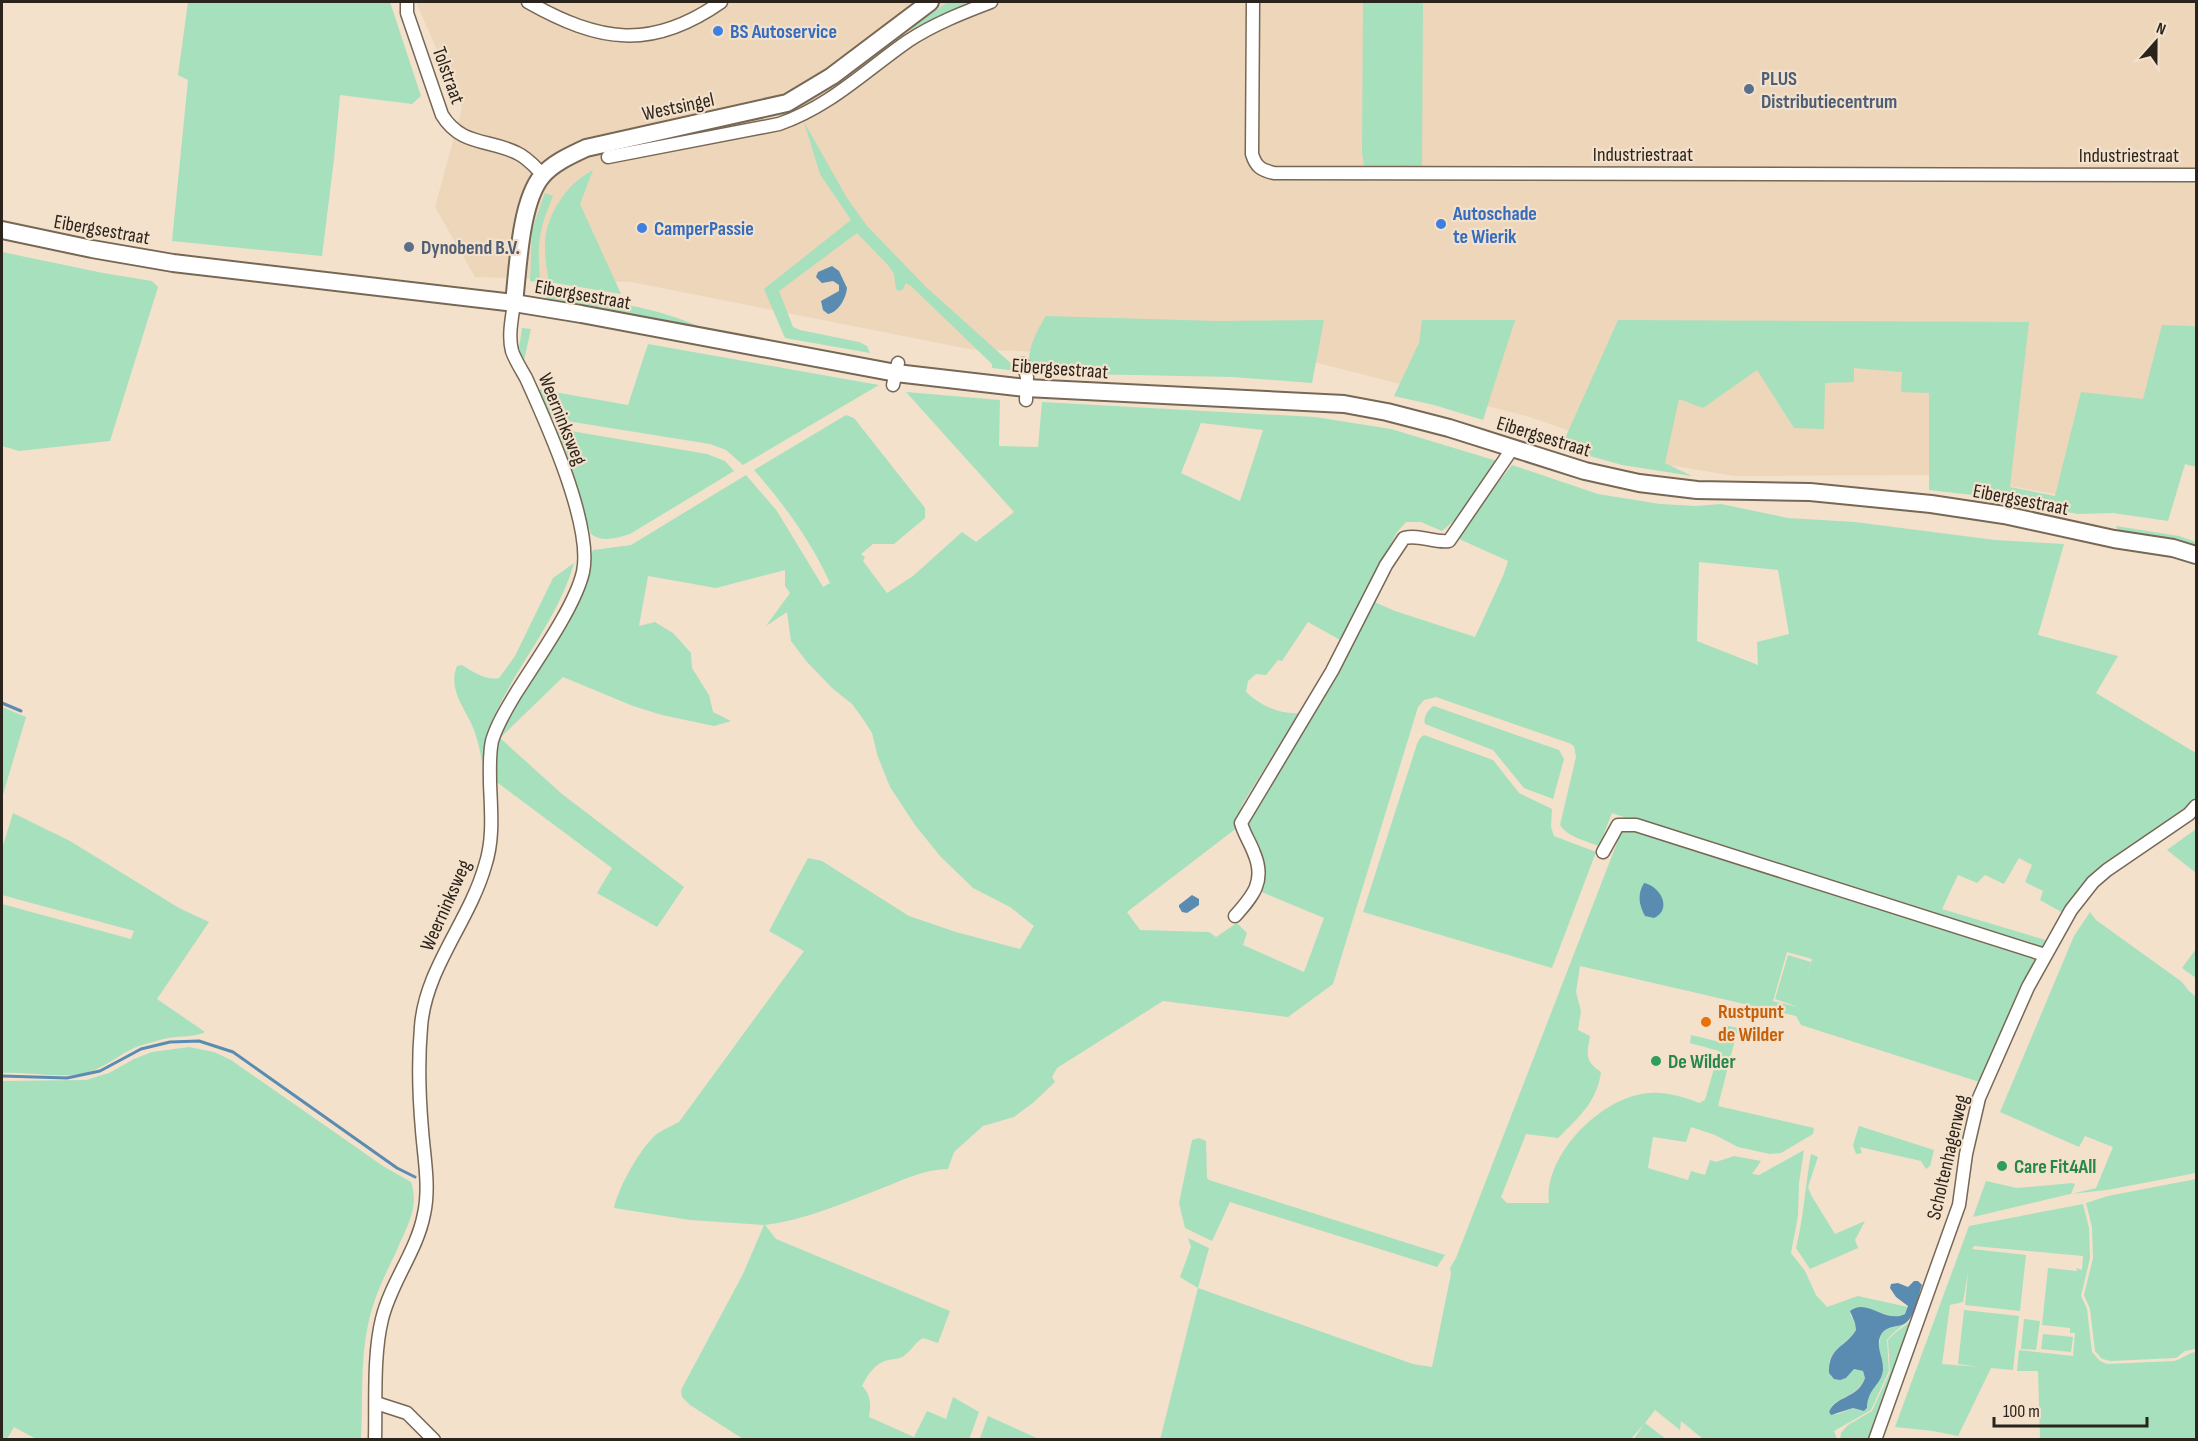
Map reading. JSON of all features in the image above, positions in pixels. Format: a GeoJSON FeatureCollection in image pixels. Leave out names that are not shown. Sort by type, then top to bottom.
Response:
{"type":"FeatureCollection","features":[{"type":"Feature","properties":{"kind":"main road","name":"Westsingel"},"geometry":{"type":"LineString","coordinates":[[514,303],[525,217],[530,198],[543,175],[568,156],[586,148],[787,103],[832,76],[930,2]]}},
{"type":"Feature","properties":{"kind":"main road","name":"Eibergsestraat"},"geometry":{"type":"LineString","coordinates":[[2,230],[173,263],[514,303],[896,374],[1026,393],[1344,404],[1449,428],[1585,471],[1639,483],[1697,490],[1810,492],[1931,504],[2004,515],[2114,539],[2173,548],[2196,555]]}},
{"type":"Feature","properties":{"kind":"main road","name":"Eibergsestraat"},"geometry":{"type":"LineString","coordinates":[[2114,539],[2196,567]]}},
{"type":"Feature","properties":{"kind":"street","name":"Tolstraat"},"geometry":{"type":"LineString","coordinates":[[407,2],[407,13],[447,124],[455,132],[467,137],[515,152],[543,175]]}},
{"type":"Feature","properties":{"kind":"street"},"geometry":{"type":"LineString","coordinates":[[528,2],[581,27],[605,34],[633,36],[659,32],[688,22],[721,2]]}},
{"type":"Feature","properties":{"kind":"street","name":"Westsingel"},"geometry":{"type":"LineString","coordinates":[[608,157],[779,124],[795,118],[825,103],[908,41],[932,26],[992,2]]}},
{"type":"Feature","properties":{"kind":"street","name":"Industriestraat"},"geometry":{"type":"LineString","coordinates":[[1253,2],[1252,154],[1261,170],[1274,173],[2196,175]]}},
{"type":"Feature","properties":{"kind":"street","name":"Weerninksweg"},"geometry":{"type":"LineString","coordinates":[[375,1440],[378,1345],[382,1319],[419,1233],[425,1211],[426,1188],[420,1087],[424,1000],[474,898],[485,866],[492,836],[490,756],[492,740],[501,719],[561,619],[577,589],[583,571],[585,546],[578,516],[548,427],[513,352],[511,332],[514,303]]}},
{"type":"Feature","properties":{"kind":"street"},"geometry":{"type":"LineString","coordinates":[[1023,364],[1027,377],[1026,393]]}},
{"type":"Feature","properties":{"kind":"street"},"geometry":{"type":"LineString","coordinates":[[1235,916],[1249,900],[1257,885],[1260,869],[1241,823],[1332,671],[1386,565],[1404,538],[1415,535],[1442,542],[1449,541],[1512,449]]}},
{"type":"Feature","properties":{"kind":"street","name":"Scholtenhagenweg"},"geometry":{"type":"LineString","coordinates":[[1875,1440],[1959,1205],[1966,1154],[1980,1098],[2028,987],[2071,910],[2093,882],[2189,814],[2196,806]]}},
{"type":"Feature","properties":{"kind":"street"},"geometry":{"type":"LineString","coordinates":[[1603,852],[1618,825],[1636,825],[2045,956]]}},
{"type":"Feature","properties":{"kind":"street"},"geometry":{"type":"LineString","coordinates":[[376,1403],[407,1413],[434,1440]]}},
{"type":"Feature","properties":{"kind":"shaded area"},"geometry":{"type":"Polygon","coordinates":[[[416,2],[2196,2],[2196,325],[2175,327],[2124,506],[1947,475],[1735,476],[1668,465],[1530,417],[1318,363],[969,349],[631,282],[475,277],[435,207],[462,108],[416,2]]]}},
{"type":"Feature","properties":{"kind":"green space"},"geometry":{"type":"Polygon","coordinates":[[[188,2],[390,2],[421,96],[412,104],[340,95],[322,256],[172,241],[188,80],[178,75],[188,2]]]}},
{"type":"Feature","properties":{"kind":"green space"},"geometry":{"type":"Polygon","coordinates":[[[948,2],[974,2],[910,32],[915,25],[948,2]]]}},
{"type":"Feature","properties":{"kind":"green space"},"geometry":{"type":"Polygon","coordinates":[[[1363,2],[1423,2],[1422,166],[1364,166],[1362,152],[1363,2]]]}},
{"type":"Feature","properties":{"kind":"green space"},"geometry":{"type":"Polygon","coordinates":[[[804,122],[847,198],[867,226],[925,286],[1017,371],[992,368],[992,364],[911,286],[906,283],[903,289],[899,291],[896,289],[894,274],[888,265],[857,233],[779,291],[793,327],[859,342],[867,346],[870,353],[785,338],[764,289],[851,220],[820,174],[804,122]]]}},
{"type":"Feature","properties":{"kind":"green space"},"geometry":{"type":"Polygon","coordinates":[[[593,170],[580,204],[621,294],[549,282],[545,248],[548,225],[558,203],[566,193],[583,176],[593,170]]]}},
{"type":"Feature","properties":{"kind":"green space"},"geometry":{"type":"Polygon","coordinates":[[[545,193],[553,196],[540,236],[540,279],[539,282],[530,281],[532,230],[545,193]]]}},
{"type":"Feature","properties":{"kind":"green space"},"geometry":{"type":"Polygon","coordinates":[[[2,252],[152,281],[158,287],[110,441],[19,451],[2,446],[2,252]]]}},
{"type":"Feature","properties":{"kind":"green space"},"geometry":{"type":"Polygon","coordinates":[[[546,292],[647,309],[705,329],[547,301],[546,292]]]}},
{"type":"Feature","properties":{"kind":"green space"},"geometry":{"type":"Polygon","coordinates":[[[1046,316],[1217,321],[1324,320],[1312,383],[1232,377],[1033,373],[1030,367],[1030,352],[1035,336],[1046,316]]]}},
{"type":"Feature","properties":{"kind":"green space"},"geometry":{"type":"Polygon","coordinates":[[[1422,320],[1515,320],[1483,420],[1394,396],[1419,343],[1422,320]]]}},
{"type":"Feature","properties":{"kind":"green space"},"geometry":{"type":"Polygon","coordinates":[[[1618,320],[2029,322],[2010,487],[2055,496],[2081,392],[2143,399],[2162,325],[2196,326],[2196,467],[2185,464],[2168,521],[2113,513],[2078,514],[1972,495],[1929,490],[1929,393],[1901,392],[1902,372],[1854,368],[1854,382],[1825,383],[1824,429],[1794,428],[1757,370],[1703,408],[1679,399],[1665,463],[1692,476],[1622,465],[1551,445],[1563,443],[1618,320]]]}},
{"type":"Feature","properties":{"kind":"green space"},"geometry":{"type":"Polygon","coordinates":[[[522,328],[531,329],[523,365],[519,348],[522,328]]]}},
{"type":"Feature","properties":{"kind":"green space"},"geometry":{"type":"Polygon","coordinates":[[[648,344],[879,385],[743,465],[726,450],[710,444],[548,418],[537,389],[628,405],[648,344]]]}},
{"type":"Feature","properties":{"kind":"green space"},"geometry":{"type":"Polygon","coordinates":[[[906,392],[1000,400],[999,446],[1038,447],[1042,402],[1315,417],[1391,429],[1497,461],[1473,499],[1442,531],[1421,522],[1406,522],[1397,532],[1342,641],[1308,622],[1282,661],[1278,660],[1266,675],[1256,674],[1248,681],[1246,692],[1258,701],[1278,711],[1299,713],[1243,803],[1236,821],[1238,827],[1127,912],[1140,930],[1209,932],[1216,937],[1237,923],[1247,933],[1243,945],[1304,972],[1324,918],[1257,890],[1246,824],[1372,601],[1395,611],[1475,637],[1508,561],[1457,538],[1466,523],[1512,465],[1598,494],[1660,504],[1696,506],[1721,504],[1788,518],[1855,522],[1995,540],[2064,544],[2038,635],[2118,656],[2096,693],[2196,753],[2196,799],[2087,879],[2063,913],[2040,900],[2043,891],[2025,882],[2032,865],[2019,858],[2004,884],[1985,875],[1977,883],[1958,875],[1942,909],[2049,941],[2044,950],[1687,839],[1612,813],[1599,846],[1572,836],[1560,825],[1576,757],[1574,746],[1436,697],[1424,700],[1418,707],[1333,984],[1288,1017],[1163,1001],[1057,1068],[1052,1077],[1055,1082],[1034,1102],[1014,1117],[983,1126],[954,1152],[948,1169],[916,1175],[826,1210],[765,1225],[776,1239],[950,1311],[938,1343],[923,1338],[902,1357],[883,1361],[876,1366],[862,1386],[870,1400],[869,1417],[914,1437],[927,1411],[946,1419],[953,1397],[979,1412],[969,1440],[743,1439],[690,1405],[682,1397],[681,1390],[743,1274],[764,1225],[690,1220],[614,1208],[631,1168],[651,1139],[679,1122],[804,951],[769,931],[808,858],[822,861],[909,916],[956,932],[1020,949],[1034,926],[1010,907],[973,888],[940,856],[915,825],[890,787],[878,757],[872,733],[863,719],[852,704],[832,688],[807,662],[791,641],[787,612],[766,626],[790,593],[785,586],[785,570],[716,588],[648,576],[639,626],[655,622],[673,633],[691,653],[692,668],[709,695],[713,712],[731,721],[714,726],[662,715],[633,706],[563,677],[501,737],[509,713],[593,550],[631,545],[746,475],[777,511],[823,587],[830,583],[796,524],[754,470],[846,415],[854,418],[925,508],[925,518],[894,544],[873,544],[861,554],[865,557],[863,561],[887,593],[913,576],[962,532],[976,542],[1014,512],[906,392]],[[1201,423],[1181,473],[1240,501],[1263,430],[1201,423]],[[1699,562],[1697,641],[1758,665],[1757,642],[1789,634],[1778,570],[1699,562]]]}},
{"type":"Feature","properties":{"kind":"green space"},"geometry":{"type":"Polygon","coordinates":[[[553,428],[707,454],[725,461],[734,471],[630,534],[610,539],[595,537],[591,534],[553,428]]]}},
{"type":"Feature","properties":{"kind":"green space"},"geometry":{"type":"Polygon","coordinates":[[[2116,526],[2179,536],[2196,542],[2196,550],[2119,532],[2116,526]]]}},
{"type":"Feature","properties":{"kind":"green space"},"geometry":{"type":"Polygon","coordinates":[[[574,563],[550,619],[498,708],[490,728],[482,762],[474,730],[455,689],[457,666],[462,665],[485,677],[499,678],[515,656],[553,578],[574,563]]]}},
{"type":"Feature","properties":{"kind":"green space"},"geometry":{"type":"Polygon","coordinates":[[[1434,706],[1559,750],[1564,759],[1553,799],[1524,788],[1493,750],[1425,724],[1426,714],[1434,706]]]}},
{"type":"Feature","properties":{"kind":"green space"},"geometry":{"type":"Polygon","coordinates":[[[2,707],[26,717],[2,798],[2,707]]]}},
{"type":"Feature","properties":{"kind":"green space"},"geometry":{"type":"Polygon","coordinates":[[[1424,735],[1493,760],[1519,793],[1552,809],[1551,827],[1554,836],[1596,852],[1552,968],[1363,912],[1417,744],[1424,735]]]}},
{"type":"Feature","properties":{"kind":"green space"},"geometry":{"type":"Polygon","coordinates":[[[500,738],[562,794],[684,887],[657,927],[597,893],[612,868],[494,780],[500,738]]]}},
{"type":"Feature","properties":{"kind":"green space"},"geometry":{"type":"Polygon","coordinates":[[[13,813],[70,841],[179,908],[209,922],[157,999],[205,1032],[166,1038],[141,1045],[85,1073],[64,1075],[2,1073],[2,904],[131,939],[134,931],[2,895],[2,849],[13,813]]]}},
{"type":"Feature","properties":{"kind":"green space"},"geometry":{"type":"Polygon","coordinates":[[[1626,828],[2038,959],[1992,1086],[1801,1025],[1796,1016],[1580,966],[1576,992],[1581,1011],[1578,1030],[1590,1036],[1589,1061],[1601,1072],[1596,1092],[1586,1108],[1558,1138],[1526,1134],[1501,1197],[1507,1203],[1549,1203],[1550,1185],[1556,1166],[1566,1148],[1596,1116],[1614,1104],[1632,1096],[1650,1093],[1675,1095],[1699,1103],[1705,1100],[1719,1051],[1690,1043],[1691,1035],[1720,1042],[1724,1025],[1738,1028],[1718,1106],[1814,1128],[1813,1134],[1781,1153],[1770,1154],[1738,1147],[1715,1135],[1691,1127],[1686,1142],[1653,1137],[1648,1168],[1688,1180],[1691,1171],[1705,1175],[1710,1160],[1716,1162],[1734,1156],[1761,1161],[1752,1174],[1759,1175],[1804,1150],[1799,1183],[1798,1216],[1791,1253],[1805,1271],[1816,1295],[1827,1307],[1858,1296],[1908,1307],[1905,1314],[1894,1317],[1881,1313],[1850,1314],[1856,1330],[1832,1356],[1829,1369],[1832,1377],[1846,1378],[1854,1369],[1863,1371],[1865,1378],[1856,1390],[1835,1403],[1829,1413],[1838,1414],[1853,1408],[1864,1411],[1867,1409],[1868,1397],[1883,1371],[1879,1345],[1881,1334],[1887,1329],[1903,1324],[1912,1316],[1887,1340],[1889,1371],[1871,1410],[1834,1431],[1837,1439],[1703,1439],[1681,1421],[1680,1430],[1655,1410],[1645,1423],[1666,1439],[1634,1439],[1644,1424],[1630,1440],[1160,1440],[1198,1288],[1413,1364],[1432,1367],[1451,1274],[1450,1268],[1456,1258],[1622,830],[1626,828]],[[1787,952],[1773,1001],[1798,1007],[1775,999],[1788,955],[1811,962],[1803,992],[1812,959],[1787,952]]]}},
{"type":"Feature","properties":{"kind":"green space"},"geometry":{"type":"Polygon","coordinates":[[[2196,829],[2196,873],[2167,850],[2196,829]]]}},
{"type":"Feature","properties":{"kind":"green space"},"geometry":{"type":"Polygon","coordinates":[[[2090,912],[2096,920],[2182,982],[2196,997],[2196,1173],[2107,1190],[2072,1194],[2096,1188],[2113,1147],[2085,1136],[2079,1147],[2000,1112],[2074,936],[2090,912]]]}},
{"type":"Feature","properties":{"kind":"green space"},"geometry":{"type":"Polygon","coordinates":[[[2196,949],[2196,978],[2182,968],[2196,949]]]}},
{"type":"Feature","properties":{"kind":"green space"},"geometry":{"type":"Polygon","coordinates":[[[189,1047],[214,1052],[231,1060],[383,1166],[411,1182],[414,1201],[411,1218],[380,1287],[365,1339],[361,1439],[38,1440],[14,1427],[7,1439],[2,1439],[2,1081],[86,1080],[109,1073],[152,1052],[189,1047]]]}},
{"type":"Feature","properties":{"kind":"green space"},"geometry":{"type":"Polygon","coordinates":[[[1859,1126],[1934,1150],[1930,1166],[1926,1169],[1921,1161],[1860,1147],[1862,1153],[1856,1154],[1853,1145],[1859,1126]]]}},
{"type":"Feature","properties":{"kind":"green space"},"geometry":{"type":"Polygon","coordinates":[[[1199,1138],[1206,1141],[1207,1178],[1209,1180],[1445,1255],[1437,1267],[1230,1202],[1212,1241],[1185,1228],[1179,1203],[1192,1140],[1199,1138]]]}},
{"type":"Feature","properties":{"kind":"green space"},"geometry":{"type":"Polygon","coordinates":[[[1811,1154],[1818,1157],[1808,1187],[1835,1234],[1865,1221],[1855,1240],[1858,1248],[1810,1269],[1796,1248],[1811,1154]]]}},
{"type":"Feature","properties":{"kind":"green space"},"geometry":{"type":"Polygon","coordinates":[[[2196,1179],[2196,1349],[2185,1351],[2176,1358],[2111,1361],[2102,1359],[2095,1351],[2090,1309],[2084,1295],[2093,1258],[2092,1227],[2086,1203],[2108,1196],[2196,1179]]]}},
{"type":"Feature","properties":{"kind":"green space"},"geometry":{"type":"Polygon","coordinates":[[[1986,1181],[2017,1188],[2072,1183],[2075,1184],[2071,1194],[1973,1217],[1986,1181]]]}},
{"type":"Feature","properties":{"kind":"green space"},"geometry":{"type":"Polygon","coordinates":[[[2083,1204],[2089,1228],[2090,1258],[2081,1296],[2087,1309],[2092,1352],[2100,1361],[2107,1364],[2174,1361],[2196,1352],[2196,1439],[2040,1439],[2038,1371],[2017,1371],[2019,1350],[2073,1356],[2075,1333],[2070,1333],[2070,1328],[2042,1325],[2048,1268],[2082,1270],[2083,1256],[1974,1246],[1972,1249],[2026,1255],[2020,1311],[1965,1305],[1968,1273],[1963,1302],[1950,1305],[1942,1364],[1980,1367],[1958,1364],[1964,1310],[2019,1316],[2013,1370],[1991,1368],[1958,1436],[1895,1427],[1969,1226],[2083,1204]]]}},
{"type":"Feature","properties":{"kind":"green space"},"geometry":{"type":"Polygon","coordinates":[[[1188,1238],[1209,1248],[1198,1288],[1180,1277],[1191,1247],[1188,1238]]]}},
{"type":"Feature","properties":{"kind":"green space"},"geometry":{"type":"Polygon","coordinates":[[[1914,1316],[1872,1439],[1840,1440],[1841,1433],[1848,1425],[1872,1411],[1890,1372],[1888,1340],[1914,1316]]]}},
{"type":"Feature","properties":{"kind":"green space"},"geometry":{"type":"Polygon","coordinates":[[[2024,1319],[2040,1321],[2036,1350],[2021,1349],[2024,1319]]]}},
{"type":"Feature","properties":{"kind":"green space"},"geometry":{"type":"Polygon","coordinates":[[[2043,1334],[2073,1337],[2071,1352],[2041,1349],[2043,1334]]]}},
{"type":"Feature","properties":{"kind":"green space"},"geometry":{"type":"Polygon","coordinates":[[[988,1416],[1039,1439],[980,1438],[988,1416]]]}},
{"type":"Feature","properties":{"kind":"water"},"geometry":{"type":"Polygon","coordinates":[[[832,266],[839,271],[847,288],[841,304],[828,314],[823,310],[821,301],[839,291],[839,285],[833,281],[822,283],[816,277],[818,272],[832,266]]]}},
{"type":"Feature","properties":{"kind":"water"},"geometry":{"type":"Polygon","coordinates":[[[1644,883],[1655,888],[1662,898],[1663,909],[1654,918],[1645,916],[1641,908],[1640,895],[1644,883]]]}},
{"type":"Feature","properties":{"kind":"water"},"geometry":{"type":"Polygon","coordinates":[[[1192,895],[1199,899],[1199,905],[1187,913],[1182,912],[1179,905],[1192,895]]]}},
{"type":"Feature","properties":{"kind":"water"},"geometry":{"type":"Polygon","coordinates":[[[1914,1281],[1922,1285],[1911,1317],[1904,1324],[1884,1331],[1880,1338],[1879,1347],[1883,1370],[1880,1380],[1870,1395],[1867,1408],[1864,1411],[1853,1408],[1831,1415],[1829,1412],[1832,1407],[1857,1390],[1865,1378],[1863,1371],[1854,1369],[1846,1378],[1840,1380],[1834,1379],[1829,1373],[1829,1364],[1834,1353],[1856,1330],[1850,1311],[1863,1307],[1890,1316],[1905,1314],[1908,1306],[1896,1297],[1890,1288],[1891,1284],[1898,1283],[1908,1287],[1914,1281]]]}},
{"type":"Feature","properties":{"kind":"waterway"},"geometry":{"type":"LineString","coordinates":[[2,703],[21,711]]}},
{"type":"Feature","properties":{"kind":"waterway"},"geometry":{"type":"LineString","coordinates":[[2,1076],[67,1078],[100,1071],[141,1049],[170,1042],[199,1041],[233,1052],[397,1168],[415,1177]]}},
{"type":"Feature","properties":{"kind":"place","name":"BS Autoservice"},"geometry":{"type":"Point","coordinates":[718,31]}},
{"type":"Feature","properties":{"kind":"place","name":"PLUS Distributiecentrum"},"geometry":{"type":"Point","coordinates":[1749,89]}},
{"type":"Feature","properties":{"kind":"place","name":"Autoschade te Wierik"},"geometry":{"type":"Point","coordinates":[1441,224]}},
{"type":"Feature","properties":{"kind":"place","name":"CamperPassie"},"geometry":{"type":"Point","coordinates":[642,228]}},
{"type":"Feature","properties":{"kind":"place","name":"Dynobend B.V."},"geometry":{"type":"Point","coordinates":[409,247]}},
{"type":"Feature","properties":{"kind":"place","name":"Rustpunt de Wilder"},"geometry":{"type":"Point","coordinates":[1706,1022]}},
{"type":"Feature","properties":{"kind":"place","name":"De Wilder"},"geometry":{"type":"Point","coordinates":[1656,1061]}},
{"type":"Feature","properties":{"kind":"place","name":"Care Fit4All"},"geometry":{"type":"Point","coordinates":[2002,1166]}}]}
